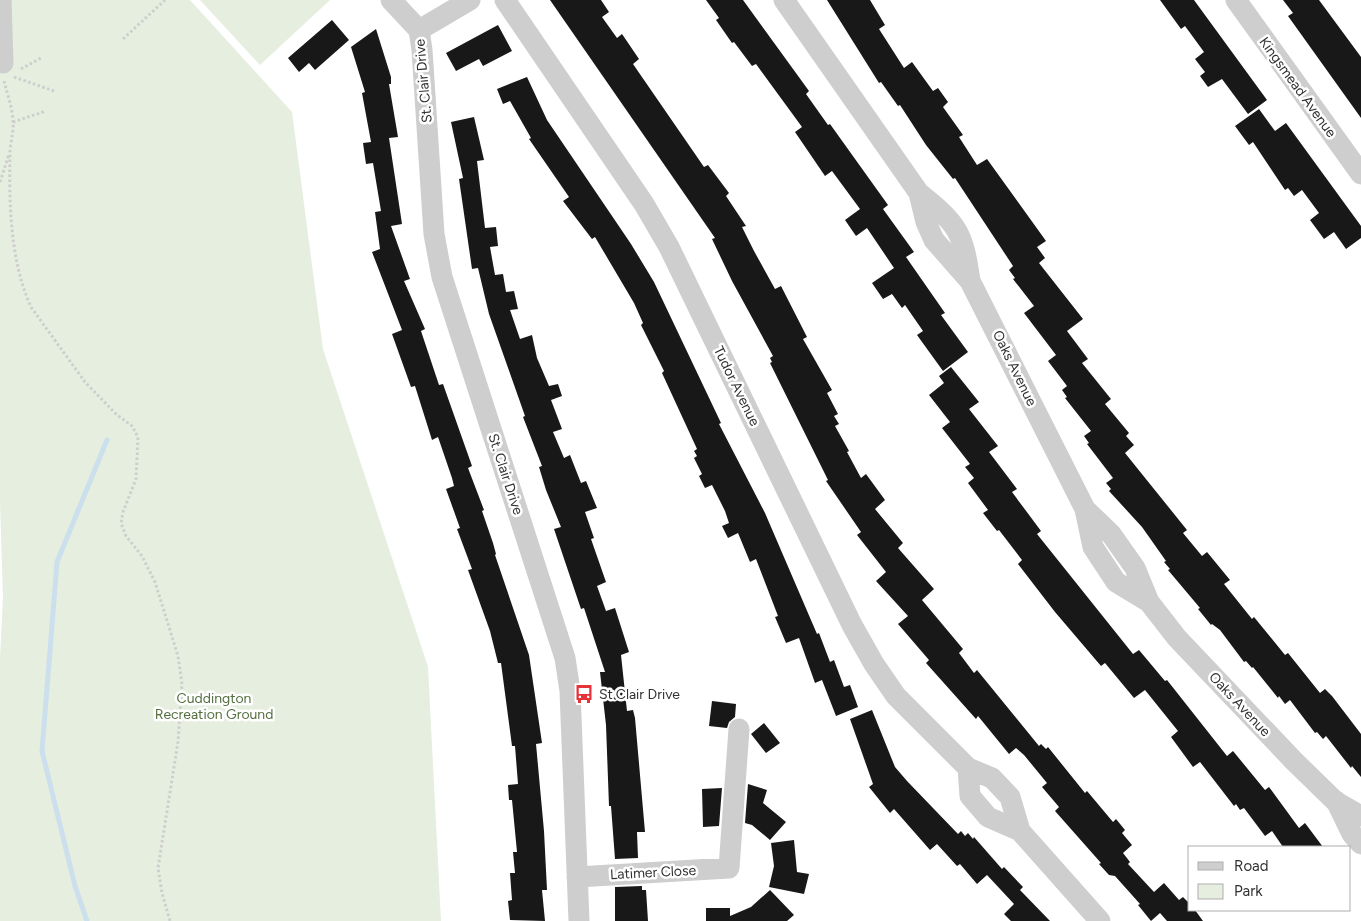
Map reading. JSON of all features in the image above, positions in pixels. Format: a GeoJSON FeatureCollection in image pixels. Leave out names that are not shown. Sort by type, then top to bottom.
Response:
{"type":"FeatureCollection","features":[{"type":"Feature","properties":{"kind":"street"},"geometry":{"type":"LineString","coordinates":[[1,0],[6,69]]}},
{"type":"Feature","properties":{"kind":"street"},"geometry":{"type":"LineString","coordinates":[[390,0],[419,30],[470,0]]}},
{"type":"Feature","properties":{"kind":"street","name":"Tudor Avenue"},"geometry":{"type":"LineString","coordinates":[[505,0],[644,204],[669,247],[848,616],[874,664],[896,696],[968,768],[992,778],[1010,798],[1020,831]]}},
{"type":"Feature","properties":{"kind":"street","name":"Oaks Avenue"},"geometry":{"type":"LineString","coordinates":[[784,0],[920,193],[943,212],[957,229],[965,246],[970,281],[1086,508],[1093,547],[1116,582],[1149,602],[1177,638],[1294,761],[1335,801],[1361,816]]}},
{"type":"Feature","properties":{"kind":"street","name":"Kingsmead Avenue"},"geometry":{"type":"LineString","coordinates":[[1236,0],[1361,174]]}},
{"type":"Feature","properties":{"kind":"street","name":"St. Clair Drive"},"geometry":{"type":"LineString","coordinates":[[419,30],[422,50],[434,234],[442,277],[565,658],[570,691],[579,921]]}},
{"type":"Feature","properties":{"kind":"street","name":"Latimer Close"},"geometry":{"type":"LineString","coordinates":[[577,877],[729,868],[739,729]]}},
{"type":"Feature","properties":{"kind":"street","name":"Tudor Avenue"},"geometry":{"type":"LineString","coordinates":[[968,768],[970,796],[988,817],[1020,831],[1100,921]]}},
{"type":"Feature","properties":{"kind":"street","name":"Oaks Avenue"},"geometry":{"type":"LineString","coordinates":[[1335,801],[1352,834],[1361,844]]}},
{"type":"Feature","properties":{"kind":"path"},"geometry":{"type":"LineString","coordinates":[[123,39],[165,0]]}},
{"type":"Feature","properties":{"kind":"path"},"geometry":{"type":"LineString","coordinates":[[54,91],[6,69],[3,79],[14,122],[10,151],[11,197],[16,250],[26,296],[31,307],[85,382],[116,414],[132,426],[138,437],[136,480],[123,512],[121,523],[126,536],[142,556],[155,582],[178,656],[182,684],[178,742],[158,868],[162,894],[170,921]]}},
{"type":"Feature","properties":{"kind":"path"},"geometry":{"type":"LineString","coordinates":[[14,122],[46,111]]}},
{"type":"Feature","properties":{"kind":"path"},"geometry":{"type":"LineString","coordinates":[[0,182],[10,151]]}},
{"type":"Feature","properties":{"kind":"green space","name":"Cuddington Recreation Ground"},"geometry":{"type":"Polygon","coordinates":[[[0,0],[190,0],[292,112],[323,349],[428,667],[441,921],[0,921],[0,658],[3,597],[0,501],[0,0]]]}},
{"type":"Feature","properties":{"kind":"green space"},"geometry":{"type":"Polygon","coordinates":[[[200,0],[330,0],[260,65],[200,0]]]}},
{"type":"Feature","properties":{"kind":"building"},"geometry":{"type":"Polygon","coordinates":[[[550,0],[601,0],[609,12],[602,17],[617,38],[622,34],[639,59],[633,64],[704,167],[708,165],[729,193],[726,196],[746,226],[742,227],[754,251],[775,289],[781,286],[807,337],[803,339],[832,390],[827,393],[838,414],[834,416],[839,424],[835,426],[849,451],[847,452],[861,478],[866,474],[885,500],[875,509],[903,543],[898,548],[934,589],[922,600],[963,649],[959,653],[974,673],[977,670],[1039,746],[1041,744],[1046,749],[1048,747],[1085,793],[1087,791],[1113,822],[1116,819],[1125,830],[1122,833],[1132,845],[1123,853],[1130,862],[1128,864],[1154,892],[1164,883],[1179,900],[1183,897],[1188,902],[1188,911],[1196,911],[1203,921],[1167,921],[1160,913],[1151,921],[1138,905],[1140,904],[1115,876],[1109,875],[1099,864],[1101,863],[1055,811],[1059,807],[1042,787],[1047,783],[1024,755],[1016,748],[1009,754],[978,716],[976,719],[926,663],[929,660],[898,624],[908,616],[876,581],[886,572],[857,535],[861,532],[826,481],[828,480],[770,363],[772,362],[770,358],[773,356],[732,281],[712,239],[715,238],[550,0]]]}},
{"type":"Feature","properties":{"kind":"building"},"geometry":{"type":"Polygon","coordinates":[[[706,0],[743,0],[809,91],[806,94],[888,205],[883,209],[914,252],[906,257],[945,313],[941,315],[968,352],[943,371],[917,335],[923,331],[905,305],[902,308],[892,294],[883,299],[872,283],[894,268],[867,228],[856,236],[845,220],[860,209],[832,171],[825,176],[795,132],[802,127],[756,64],[752,66],[734,42],[732,43],[716,20],[719,18],[706,0]]]}},
{"type":"Feature","properties":{"kind":"building"},"geometry":{"type":"Polygon","coordinates":[[[827,0],[870,0],[885,25],[879,29],[904,68],[912,62],[933,91],[938,88],[948,102],[943,107],[963,135],[959,137],[977,165],[987,159],[1046,241],[1037,247],[1045,258],[1039,263],[1083,319],[1067,331],[1088,359],[1082,363],[1111,399],[1105,404],[1129,433],[1126,436],[1134,445],[1125,453],[1187,530],[1183,533],[1202,556],[1207,552],[1230,580],[1224,584],[1252,619],[1254,617],[1285,655],[1288,653],[1320,693],[1325,689],[1332,696],[1361,734],[1361,777],[1352,766],[1351,768],[1326,736],[1323,739],[1317,732],[1315,733],[1290,700],[1285,704],[1279,696],[1278,698],[1253,667],[1246,661],[1244,662],[1220,630],[1211,625],[1198,609],[1200,608],[1168,570],[1170,569],[1164,562],[1166,561],[1142,527],[1109,491],[1111,489],[1106,483],[1113,478],[1087,444],[1089,443],[1084,436],[1091,431],[1065,398],[1067,397],[1062,390],[1067,386],[1048,361],[1056,355],[1024,313],[1034,306],[1013,279],[1015,278],[1009,270],[1013,266],[955,178],[953,179],[926,145],[900,105],[898,106],[881,82],[879,83],[827,0]]]}},
{"type":"Feature","properties":{"kind":"building"},"geometry":{"type":"Polygon","coordinates":[[[1160,0],[1194,0],[1267,100],[1248,114],[1222,79],[1208,87],[1200,76],[1205,72],[1195,59],[1204,52],[1185,26],[1181,29],[1160,0]]]}},
{"type":"Feature","properties":{"kind":"building"},"geometry":{"type":"Polygon","coordinates":[[[1283,0],[1319,0],[1361,57],[1361,118],[1288,16],[1293,13],[1283,0]]]}},
{"type":"Feature","properties":{"kind":"building"},"geometry":{"type":"Polygon","coordinates":[[[332,20],[349,40],[315,70],[309,63],[299,72],[288,58],[332,20]]]}},
{"type":"Feature","properties":{"kind":"building"},"geometry":{"type":"Polygon","coordinates":[[[498,25],[512,51],[483,66],[479,59],[456,71],[446,53],[498,25]]]}},
{"type":"Feature","properties":{"kind":"building"},"geometry":{"type":"Polygon","coordinates":[[[376,29],[391,77],[391,84],[389,84],[398,137],[389,138],[402,224],[391,226],[410,279],[404,281],[425,329],[421,331],[439,385],[443,384],[472,466],[468,468],[484,510],[482,511],[495,555],[529,655],[542,743],[536,744],[547,890],[542,890],[545,921],[510,920],[508,901],[512,900],[510,873],[515,873],[513,852],[517,852],[512,800],[509,800],[508,785],[518,784],[515,746],[512,746],[501,663],[498,663],[490,631],[468,570],[472,569],[457,529],[460,528],[446,489],[454,486],[452,478],[438,437],[432,440],[415,386],[411,387],[392,334],[402,330],[372,252],[380,249],[375,212],[381,211],[373,163],[366,164],[363,143],[371,142],[362,93],[365,92],[351,47],[376,29]]]}},
{"type":"Feature","properties":{"kind":"building"},"geometry":{"type":"Polygon","coordinates":[[[527,77],[547,120],[631,244],[654,282],[721,423],[719,424],[765,513],[817,634],[819,633],[830,662],[834,660],[844,687],[850,685],[858,707],[836,716],[822,680],[815,683],[799,638],[786,643],[775,617],[778,616],[756,559],[750,562],[738,533],[728,538],[722,526],[729,523],[725,511],[712,485],[705,488],[699,476],[702,474],[694,458],[697,456],[694,451],[697,449],[662,373],[664,371],[641,325],[643,323],[634,303],[595,237],[592,239],[563,201],[569,197],[529,139],[531,138],[510,101],[503,104],[497,89],[527,77]]]}},
{"type":"Feature","properties":{"kind":"building"},"geometry":{"type":"Polygon","coordinates":[[[1259,109],[1275,131],[1286,123],[1361,226],[1361,238],[1346,249],[1334,232],[1324,239],[1310,220],[1319,213],[1302,190],[1294,196],[1288,188],[1285,190],[1253,142],[1249,145],[1235,126],[1259,109]]]}},
{"type":"Feature","properties":{"kind":"building"},"geometry":{"type":"Polygon","coordinates":[[[474,117],[484,160],[477,161],[485,228],[496,227],[498,246],[490,247],[495,275],[503,274],[506,292],[514,291],[518,309],[510,310],[520,339],[532,335],[537,358],[549,386],[558,384],[562,396],[551,400],[562,429],[553,432],[564,458],[570,455],[581,483],[586,481],[597,508],[585,512],[594,538],[591,539],[606,582],[597,586],[606,611],[615,608],[629,652],[621,655],[627,711],[633,710],[635,718],[645,832],[637,832],[638,858],[615,859],[611,806],[609,806],[606,725],[600,672],[605,672],[584,608],[581,609],[554,529],[561,527],[546,490],[539,467],[542,466],[523,417],[525,416],[489,314],[478,268],[472,269],[459,179],[463,178],[451,122],[474,117]]]}},
{"type":"Feature","properties":{"kind":"building"},"geometry":{"type":"Polygon","coordinates":[[[951,367],[979,402],[969,409],[998,446],[989,452],[1017,489],[1012,492],[1041,531],[1037,534],[1133,654],[1139,650],[1165,681],[1167,680],[1227,756],[1233,751],[1265,790],[1269,787],[1299,828],[1305,823],[1322,846],[1282,846],[1272,831],[1265,836],[1244,808],[1240,810],[1236,804],[1234,806],[1200,762],[1193,767],[1171,737],[1178,731],[1145,690],[1134,698],[1105,663],[1101,666],[1055,612],[1018,564],[1022,560],[983,513],[988,510],[968,483],[974,478],[965,467],[970,464],[942,428],[950,422],[929,395],[944,383],[939,376],[951,367]]]}},
{"type":"Feature","properties":{"kind":"building"},"geometry":{"type":"Polygon","coordinates":[[[712,701],[736,704],[735,717],[729,722],[727,728],[709,726],[712,701]]]}},
{"type":"Feature","properties":{"kind":"building"},"geometry":{"type":"Polygon","coordinates":[[[872,710],[895,767],[958,834],[961,831],[965,836],[968,833],[973,839],[974,837],[1002,869],[1004,867],[1023,887],[1020,890],[1050,921],[1011,921],[1004,914],[1014,904],[987,875],[977,884],[960,864],[957,866],[937,844],[930,850],[894,809],[890,813],[869,787],[873,784],[850,719],[872,710]]]}},
{"type":"Feature","properties":{"kind":"building"},"geometry":{"type":"Polygon","coordinates":[[[764,723],[780,743],[766,753],[751,734],[764,723]]]}},
{"type":"Feature","properties":{"kind":"building"},"geometry":{"type":"Polygon","coordinates":[[[748,784],[767,790],[763,803],[786,822],[770,840],[752,825],[745,823],[748,784]]]}},
{"type":"Feature","properties":{"kind":"building"},"geometry":{"type":"Polygon","coordinates":[[[722,788],[719,826],[703,827],[702,789],[722,788]]]}},
{"type":"Feature","properties":{"kind":"building"},"geometry":{"type":"Polygon","coordinates":[[[794,840],[797,872],[809,874],[804,894],[769,887],[774,866],[771,843],[794,840]]]}},
{"type":"Feature","properties":{"kind":"building"},"geometry":{"type":"Polygon","coordinates":[[[642,886],[642,890],[646,890],[648,921],[615,921],[615,887],[642,886]]]}},
{"type":"Feature","properties":{"kind":"building"},"geometry":{"type":"Polygon","coordinates":[[[770,890],[794,915],[787,921],[706,921],[706,908],[730,908],[730,916],[751,907],[770,890]]]}},
{"type":"Feature","properties":{"kind":"waterway"},"geometry":{"type":"LineString","coordinates":[[87,921],[75,886],[42,751],[57,562],[107,440]]}},
{"type":"Feature","properties":{"kind":"place","name":"St.Clair Drive"},"geometry":{"type":"Point","coordinates":[584,694]}}]}
